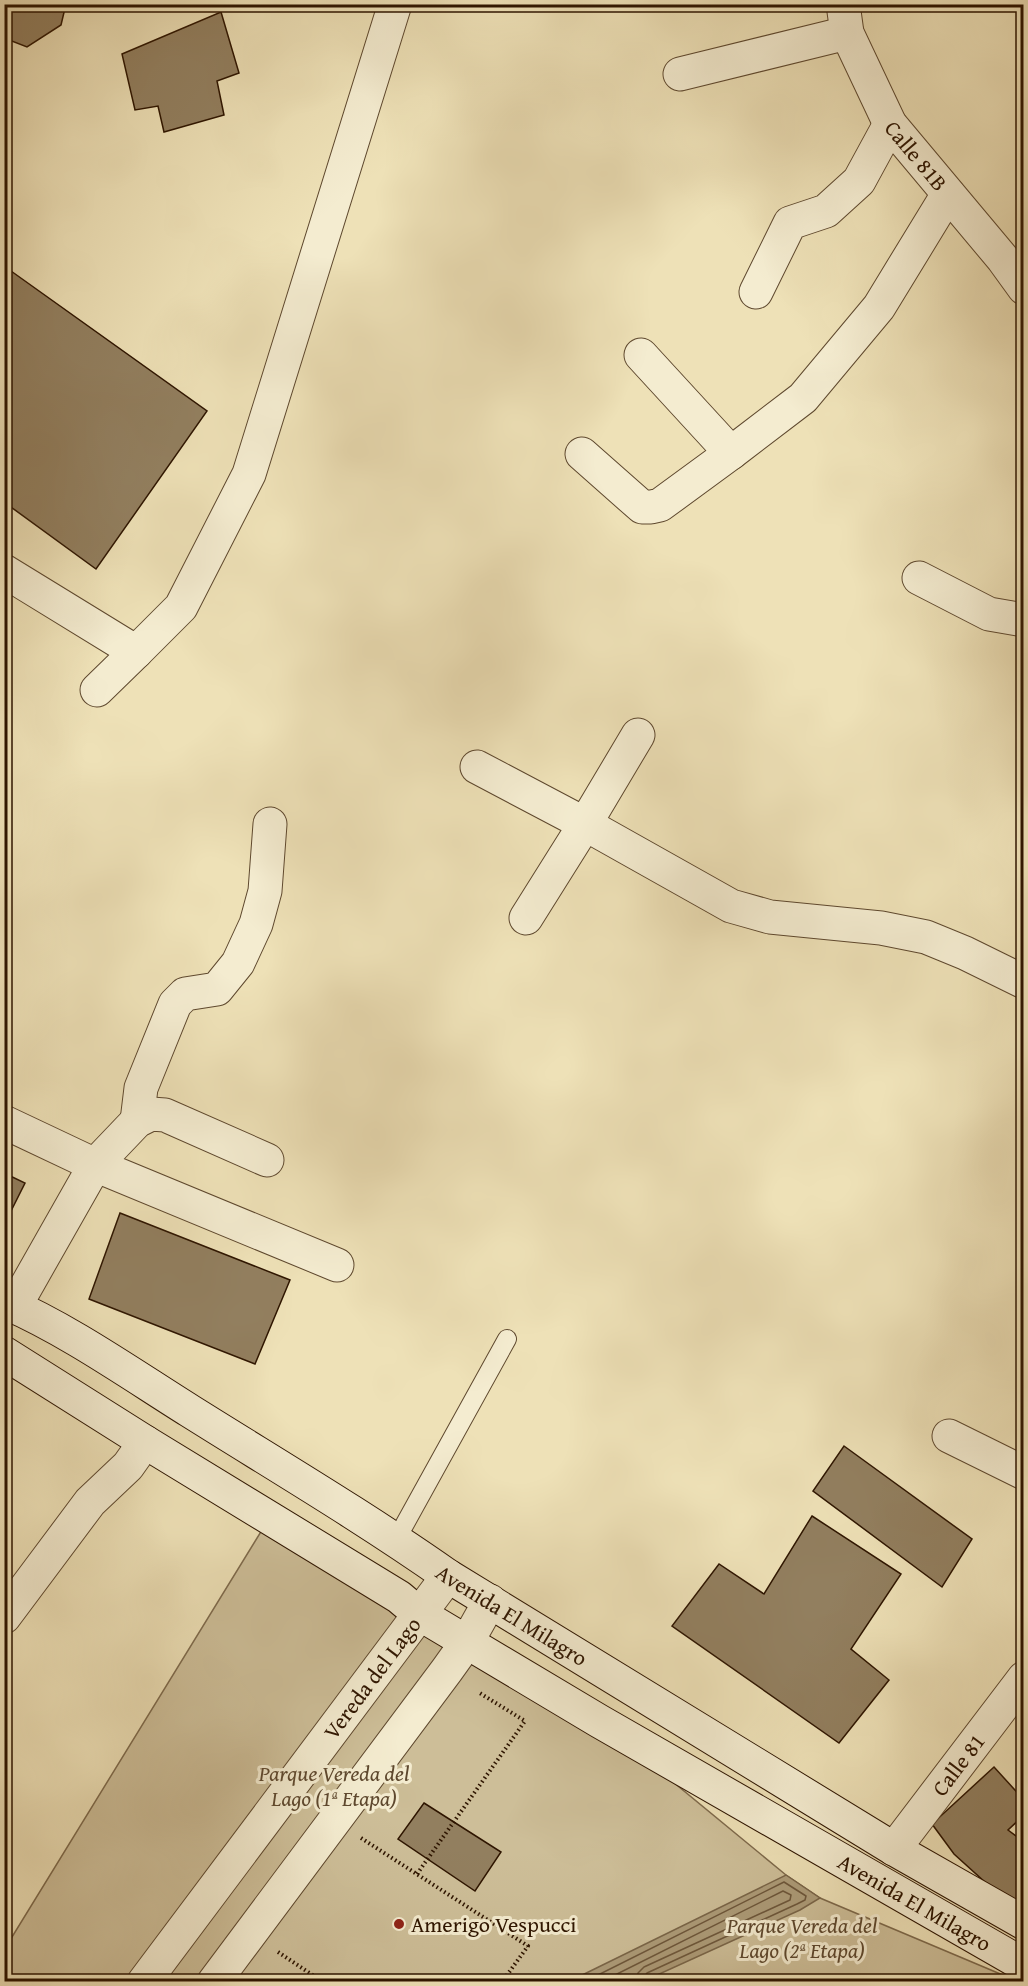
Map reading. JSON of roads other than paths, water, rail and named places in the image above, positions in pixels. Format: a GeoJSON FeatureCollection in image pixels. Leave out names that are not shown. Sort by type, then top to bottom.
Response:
{"type":"FeatureCollection","features":[{"type":"Feature","properties":{"kind":"street"},"geometry":{"type":"LineString","coordinates":[[97,690],[182,607],[249,474],[395,4]]}},
{"type":"Feature","properties":{"kind":"street"},"geometry":{"type":"LineString","coordinates":[[680,74],[845,19]]}},
{"type":"Feature","properties":{"kind":"street","name":"Calle 81B"},"geometry":{"type":"LineString","coordinates":[[845,19],[890,124],[1003,259],[1023,288]]}},
{"type":"Feature","properties":{"kind":"street"},"geometry":{"type":"LineString","coordinates":[[756,292],[790,223],[826,211],[859,181],[890,124]]}},
{"type":"Feature","properties":{"kind":"street"},"geometry":{"type":"LineString","coordinates":[[582,454],[642,507],[660,505],[803,398],[879,307],[948,194]]}},
{"type":"Feature","properties":{"kind":"street"},"geometry":{"type":"LineString","coordinates":[[641,355],[731,453]]}},
{"type":"Feature","properties":{"kind":"street"},"geometry":{"type":"LineString","coordinates":[[9,576],[136,652]]}},
{"type":"Feature","properties":{"kind":"street"},"geometry":{"type":"LineString","coordinates":[[919,578],[989,614],[1023,620]]}},
{"type":"Feature","properties":{"kind":"street"},"geometry":{"type":"LineString","coordinates":[[526,918],[638,735]]}},
{"type":"Feature","properties":{"kind":"street"},"geometry":{"type":"LineString","coordinates":[[477,767],[585,824],[731,906],[770,917],[881,928],[926,937],[965,953],[1023,982]]}},
{"type":"Feature","properties":{"kind":"street"},"geometry":{"type":"LineString","coordinates":[[137,1121],[141,1088],[175,1004],[185,994],[217,989],[238,963],[256,924],[265,891],[270,824]]}},
{"type":"Feature","properties":{"kind":"street"},"geometry":{"type":"LineString","coordinates":[[10,1304],[95,1165],[137,1121],[151,1114],[165,1115],[267,1160]]}},
{"type":"Feature","properties":{"kind":"street"},"geometry":{"type":"LineString","coordinates":[[4,1122],[95,1165],[337,1265]]}},
{"type":"Feature","properties":{"kind":"street","name":"Avenida El Milagro"},"geometry":{"type":"LineString","coordinates":[[10,1304],[100,1354],[396,1540],[448,1576],[894,1849],[1023,1923]]}},
{"type":"Feature","properties":{"kind":"street","name":"Avenida El Milagro"},"geometry":{"type":"LineString","coordinates":[[4,1353],[399,1597],[418,1613],[599,1721],[1023,1965]]}},
{"type":"Feature","properties":{"kind":"street"},"geometry":{"type":"LineString","coordinates":[[949,1436],[1023,1473]]}},
{"type":"Feature","properties":{"kind":"street"},"geometry":{"type":"LineString","coordinates":[[4,1617],[90,1502],[128,1466],[145,1442]]}},
{"type":"Feature","properties":{"kind":"street","name":"Vereda del Lago"},"geometry":{"type":"LineString","coordinates":[[144,1982],[402,1639],[418,1613],[448,1576]]}},
{"type":"Feature","properties":{"kind":"street"},"geometry":{"type":"LineString","coordinates":[[213,1982],[467,1642],[490,1601]]}},
{"type":"Feature","properties":{"kind":"street","name":"Calle 81"},"geometry":{"type":"LineString","coordinates":[[894,1849],[1023,1678]]}},
{"type":"Feature","properties":{"kind":"lane"},"geometry":{"type":"LineString","coordinates":[[396,1540],[507,1339]]}},
{"type":"Feature","properties":{"kind":"water"},"geometry":{"type":"Polygon","coordinates":[[[786,1875],[820,1898],[800,1910],[644,1981],[570,1981],[786,1875]]]}},
{"type":"Feature","properties":{"kind":"place","name":"Amerigo Vespucci"},"geometry":{"type":"Point","coordinates":[399,1924]}},
{"type":"Feature","properties":{"kind":"park label","name":"Parque Vereda del Lago (1ª Etapa)"},"geometry":{"type":"Point","coordinates":[334,1786]}},
{"type":"Feature","properties":{"kind":"park label","name":"Parque Vereda del Lago (2ª Etapa)"},"geometry":{"type":"Point","coordinates":[802,1938]}}]}
